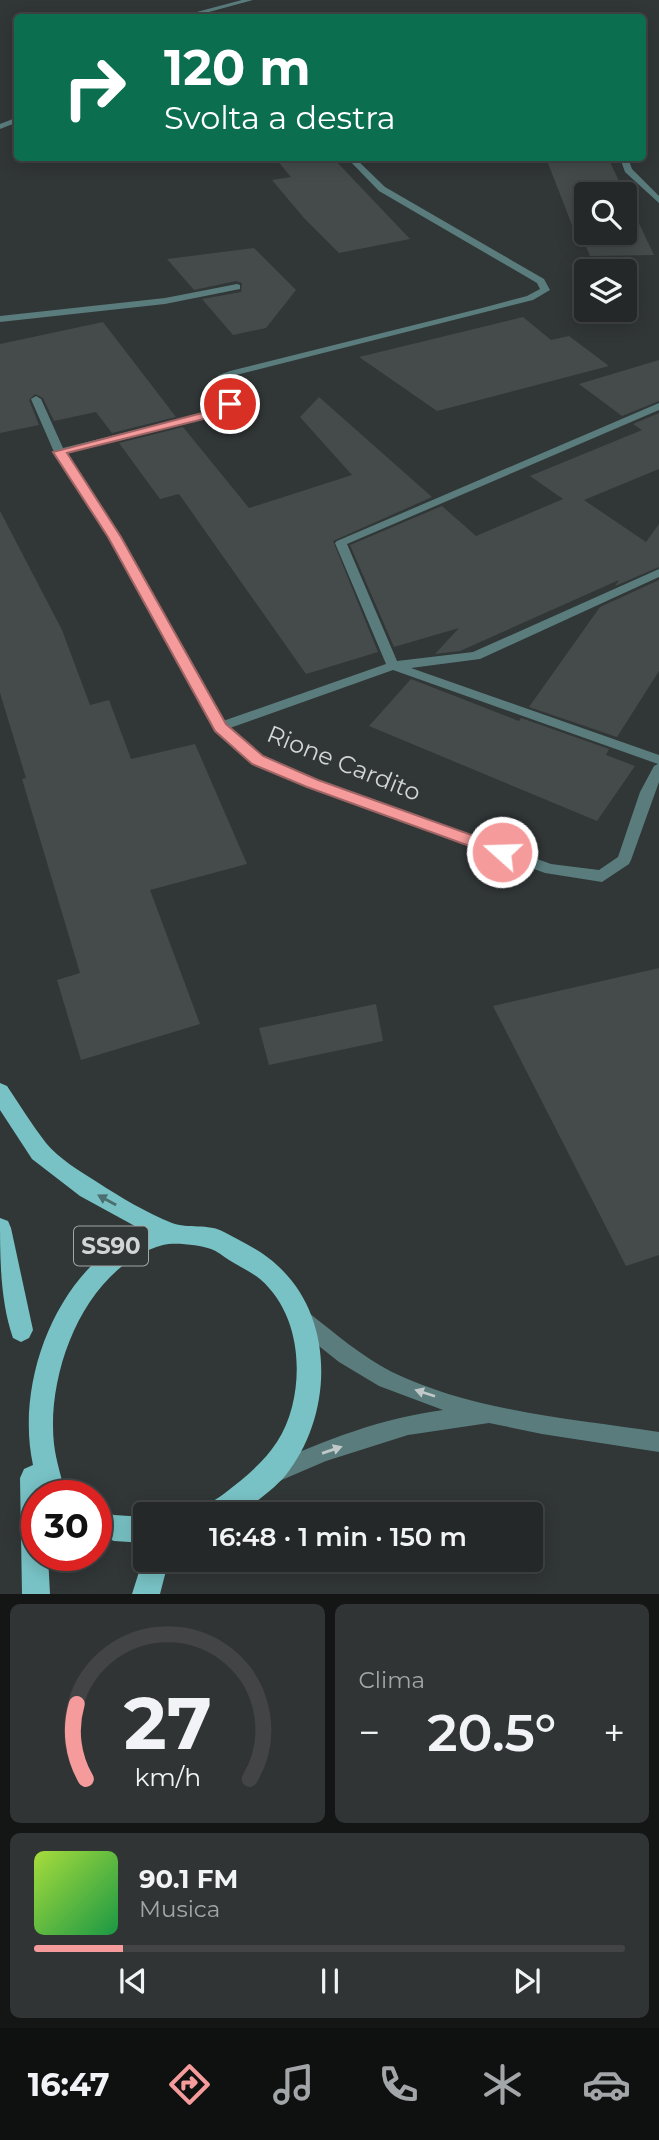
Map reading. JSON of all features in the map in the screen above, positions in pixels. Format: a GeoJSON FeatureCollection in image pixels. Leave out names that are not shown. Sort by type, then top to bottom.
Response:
{"type":"FeatureCollection","features":[{"type":"Feature","properties":{"kind":"main road","name":"SS90"},"geometry":{"type":"LineString","coordinates":[[0,1092],[40,1152],[88,1189],[167,1233]]}},
{"type":"Feature","properties":{"kind":"main road"},"geometry":{"type":"LineString","coordinates":[[0,1228],[21,1330]]}},
{"type":"Feature","properties":{"kind":"main road","name":"SS90"},"geometry":{"type":"LineString","coordinates":[[73,1267],[123,1240],[167,1233],[209,1237],[248,1254],[280,1282],[301,1320],[310,1358],[307,1398],[294,1438],[269,1475],[232,1502]]}},
{"type":"Feature","properties":{"kind":"main road"},"geometry":{"type":"LineString","coordinates":[[14,1355],[21,1330],[40,1300]]}},
{"type":"Feature","properties":{"kind":"main road"},"geometry":{"type":"LineString","coordinates":[[17,1443],[33,1478],[36,1594]]}},
{"type":"Feature","properties":{"kind":"main road"},"geometry":{"type":"LineString","coordinates":[[112,1527],[133,1529]]}},
{"type":"Feature","properties":{"kind":"main road"},"geometry":{"type":"LineString","coordinates":[[146,1594],[152,1572]]}},
{"type":"Feature","properties":{"kind":"street"},"geometry":{"type":"LineString","coordinates":[[193,14],[250,0]]}},
{"type":"Feature","properties":{"kind":"street"},"geometry":{"type":"LineString","coordinates":[[60,452],[228,410],[230,404],[221,382],[222,377],[233,373],[485,310],[530,298],[545,290],[541,281],[382,189],[354,161]]}},
{"type":"Feature","properties":{"kind":"street"},"geometry":{"type":"LineString","coordinates":[[625,161],[628,170],[659,201]]}},
{"type":"Feature","properties":{"kind":"street"},"geometry":{"type":"LineString","coordinates":[[0,319],[165,301],[237,287]]}},
{"type":"Feature","properties":{"kind":"street","name":"Rione Cardito"},"geometry":{"type":"LineString","coordinates":[[36,399],[60,452],[115,537],[220,727],[257,760],[312,783],[550,869],[602,876],[624,860],[659,769]]}},
{"type":"Feature","properties":{"kind":"street"},"geometry":{"type":"LineString","coordinates":[[659,406],[341,543],[393,666],[659,760]]}},
{"type":"Feature","properties":{"kind":"street"},"geometry":{"type":"LineString","coordinates":[[220,727],[393,666],[476,656],[659,573]]}},
{"type":"Feature","properties":{"kind":"street"},"geometry":{"type":"LineString","coordinates":[[301,1320],[354,1361],[404,1386],[490,1415],[659,1442]]}},
{"type":"Feature","properties":{"kind":"street"},"geometry":{"type":"LineString","coordinates":[[269,1475],[326,1451],[408,1425],[490,1415]]}},
{"type":"Feature","properties":{"kind":"building"},"geometry":{"type":"Polygon","coordinates":[[[278,161],[336,161],[410,239],[339,253],[304,218],[272,180],[291,177],[278,161]]]}},
{"type":"Feature","properties":{"kind":"building"},"geometry":{"type":"Polygon","coordinates":[[[547,161],[609,161],[619,182],[574,182],[574,230],[547,161]]]}},
{"type":"Feature","properties":{"kind":"building"},"geometry":{"type":"Polygon","coordinates":[[[637,219],[654,255],[590,256],[585,245],[637,245],[637,219]]]}},
{"type":"Feature","properties":{"kind":"building"},"geometry":{"type":"Polygon","coordinates":[[[254,248],[296,290],[266,328],[233,335],[202,299],[241,292],[242,283],[236,281],[194,290],[167,259],[254,248]]]}},
{"type":"Feature","properties":{"kind":"building"},"geometry":{"type":"Polygon","coordinates":[[[523,317],[551,340],[569,336],[609,366],[437,411],[359,357],[523,317]]]}},
{"type":"Feature","properties":{"kind":"building"},"geometry":{"type":"Polygon","coordinates":[[[103,322],[176,417],[112,433],[96,412],[54,421],[43,398],[35,394],[29,400],[39,425],[0,433],[0,344],[103,322]]]}},
{"type":"Feature","properties":{"kind":"building"},"geometry":{"type":"Polygon","coordinates":[[[659,360],[659,401],[622,416],[579,384],[659,360]]]}},
{"type":"Feature","properties":{"kind":"building"},"geometry":{"type":"Polygon","coordinates":[[[319,397],[432,497],[333,541],[378,652],[306,674],[179,494],[160,499],[119,443],[183,427],[249,508],[352,475],[300,417],[319,397]]]}},
{"type":"Feature","properties":{"kind":"building"},"geometry":{"type":"Polygon","coordinates":[[[659,413],[659,469],[584,500],[646,542],[659,524],[659,567],[615,586],[619,580],[460,651],[435,654],[459,628],[394,647],[350,545],[442,506],[476,536],[563,499],[530,476],[642,430],[633,424],[659,413]]]}},
{"type":"Feature","properties":{"kind":"building"},"geometry":{"type":"Polygon","coordinates":[[[0,511],[62,630],[90,705],[109,700],[131,759],[195,744],[247,864],[150,890],[200,1024],[81,1060],[57,980],[80,973],[22,779],[26,778],[0,693],[0,511]]]}},
{"type":"Feature","properties":{"kind":"building"},"geometry":{"type":"Polygon","coordinates":[[[659,580],[659,671],[617,737],[529,707],[600,607],[659,580]]]}},
{"type":"Feature","properties":{"kind":"building"},"geometry":{"type":"Polygon","coordinates":[[[411,679],[519,721],[521,718],[609,749],[606,755],[635,766],[597,821],[369,726],[411,679]]]}},
{"type":"Feature","properties":{"kind":"building"},"geometry":{"type":"Polygon","coordinates":[[[659,968],[659,1255],[626,1266],[493,1006],[659,968]]]}},
{"type":"Feature","properties":{"kind":"building"},"geometry":{"type":"Polygon","coordinates":[[[376,1004],[383,1041],[269,1065],[259,1028],[376,1004]]]}},
{"type":"Feature","properties":{"kind":"route"},"geometry":{"type":"LineString","coordinates":[[230,404],[228,410],[60,452],[115,537],[220,727],[257,760],[312,783],[502,852]]}}]}
